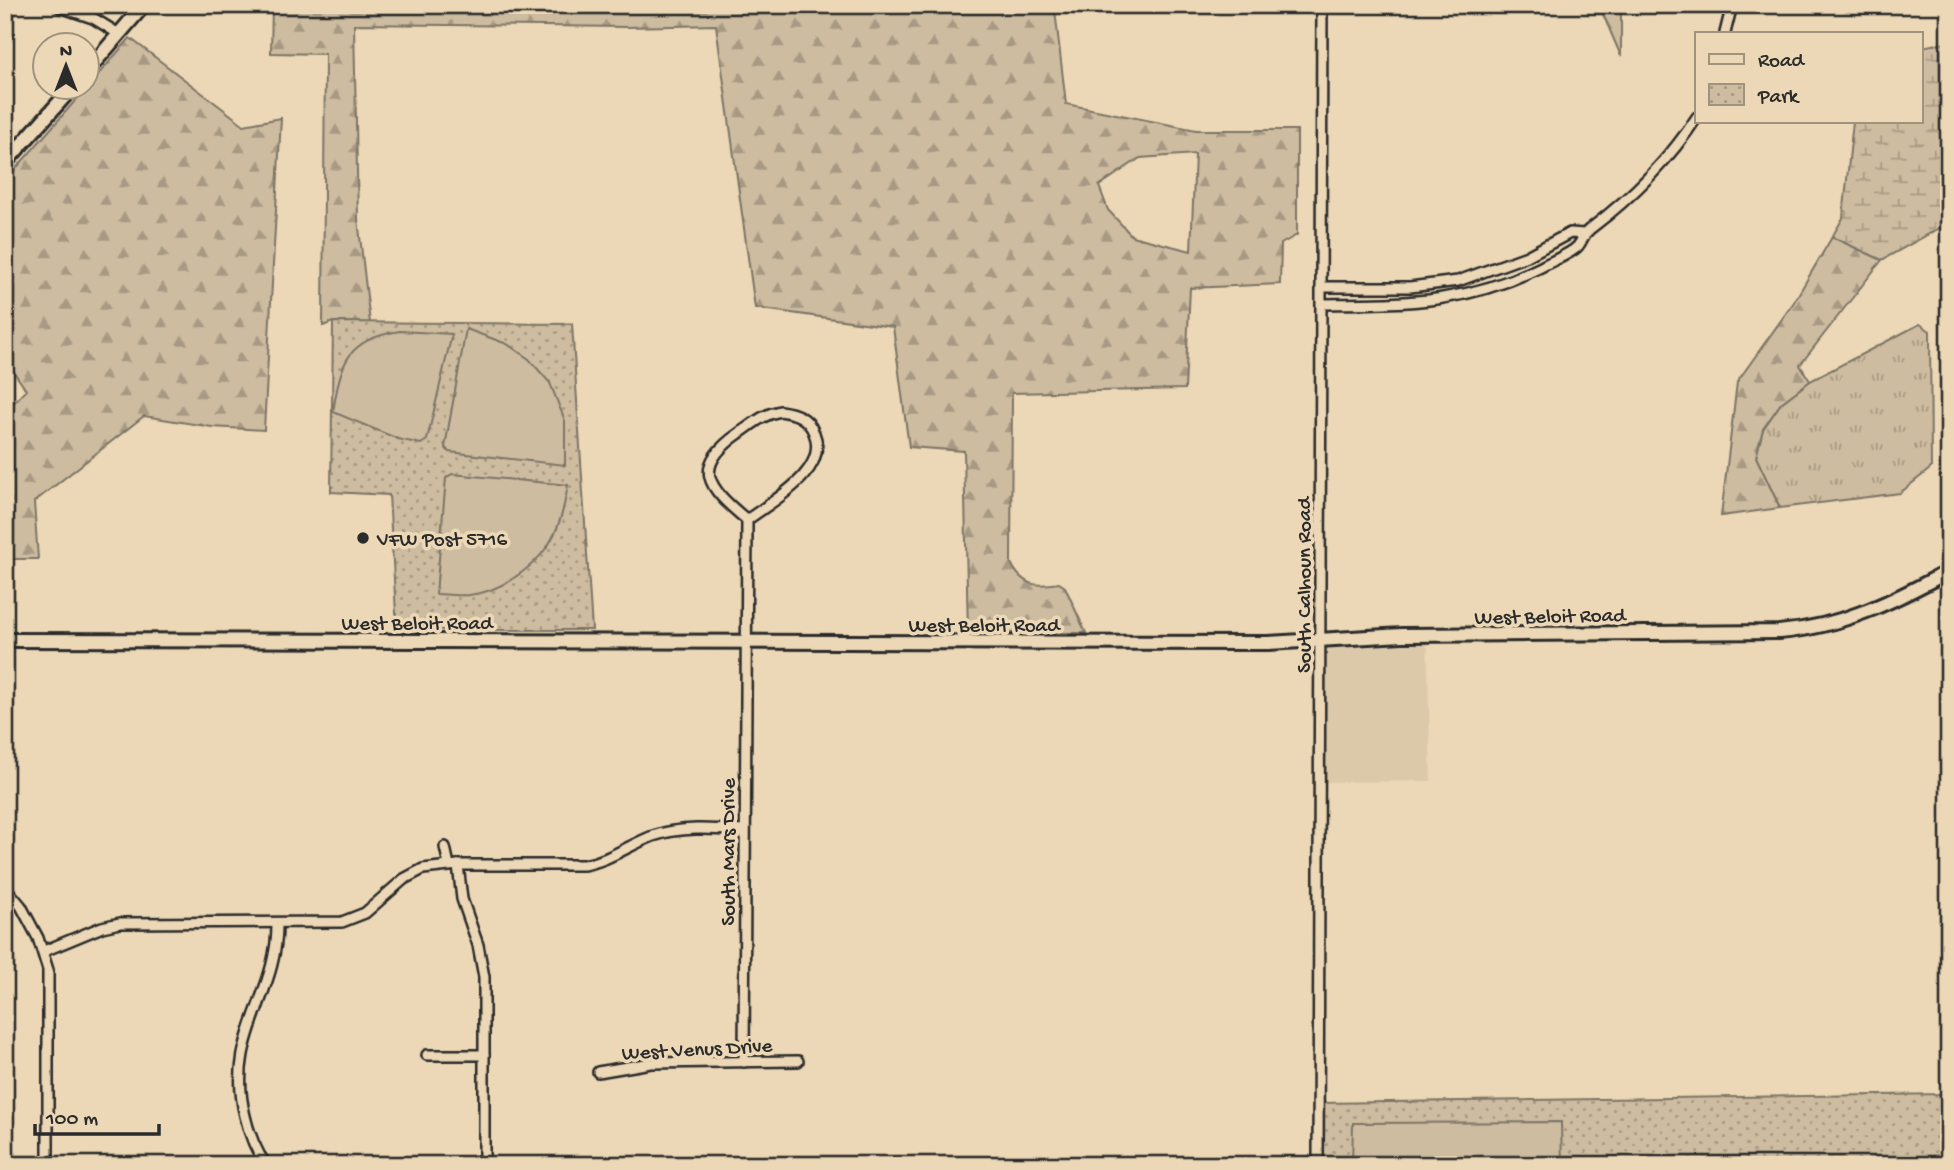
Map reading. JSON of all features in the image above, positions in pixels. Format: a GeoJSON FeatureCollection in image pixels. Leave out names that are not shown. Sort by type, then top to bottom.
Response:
{"type":"FeatureCollection","features":[{"type":"Feature","properties":{"kind":"main road"},"geometry":{"type":"LineString","coordinates":[[102,54],[144,5]]}},
{"type":"Feature","properties":{"kind":"main road"},"geometry":{"type":"LineString","coordinates":[[5,163],[59,102]]}},
{"type":"Feature","properties":{"kind":"main road","name":"West Beloit Road"},"geometry":{"type":"LineString","coordinates":[[5,640],[1098,644],[1268,643],[1402,635],[1803,630],[1869,612],[1949,570]]}},
{"type":"Feature","properties":{"kind":"street","name":"South Calhoun Road"},"geometry":{"type":"LineString","coordinates":[[1318,1165],[1322,5]]}},
{"type":"Feature","properties":{"kind":"street"},"geometry":{"type":"LineString","coordinates":[[1726,32],[1732,5]]}},
{"type":"Feature","properties":{"kind":"street"},"geometry":{"type":"LineString","coordinates":[[61,18],[60,6],[93,18],[119,34]]}},
{"type":"Feature","properties":{"kind":"street"},"geometry":{"type":"LineString","coordinates":[[1322,304],[1419,303],[1483,291],[1526,274],[1578,246],[1584,234],[1626,202],[1668,158],[1695,120]]}},
{"type":"Feature","properties":{"kind":"street"},"geometry":{"type":"LineString","coordinates":[[1322,287],[1409,287],[1454,281],[1519,259],[1570,233],[1584,234]]}},
{"type":"Feature","properties":{"kind":"street"},"geometry":{"type":"LineString","coordinates":[[1519,259],[1526,274]]}},
{"type":"Feature","properties":{"kind":"street"},"geometry":{"type":"LineString","coordinates":[[1454,281],[1457,297]]}},
{"type":"Feature","properties":{"kind":"street"},"geometry":{"type":"LineString","coordinates":[[780,411],[794,413],[808,421],[815,435],[817,450],[813,465],[802,479],[747,520],[719,497],[712,483],[712,457],[721,446],[767,414],[780,411]]}},
{"type":"Feature","properties":{"kind":"street","name":"South Mars Drive"},"geometry":{"type":"LineString","coordinates":[[744,1062],[747,520]]}},
{"type":"Feature","properties":{"kind":"street"},"geometry":{"type":"LineString","coordinates":[[44,951],[102,927],[120,923],[342,922],[365,913],[414,872],[454,865],[583,865],[603,861],[662,833],[694,830],[744,831]]}},
{"type":"Feature","properties":{"kind":"street"},"geometry":{"type":"LineString","coordinates":[[445,848],[454,865],[482,961],[484,1165]]}},
{"type":"Feature","properties":{"kind":"street"},"geometry":{"type":"LineString","coordinates":[[5,887],[21,906],[44,951],[48,970],[48,1165]]}},
{"type":"Feature","properties":{"kind":"street"},"geometry":{"type":"LineString","coordinates":[[266,1165],[248,1127],[242,1107],[240,1068],[251,1020],[274,961],[277,923]]}},
{"type":"Feature","properties":{"kind":"street"},"geometry":{"type":"LineString","coordinates":[[427,1055],[484,1055]]}},
{"type":"Feature","properties":{"kind":"street","name":"West Venus Drive"},"geometry":{"type":"LineString","coordinates":[[598,1072],[651,1063],[798,1061]]}},
{"type":"Feature","properties":{"kind":"shaded area"},"geometry":{"type":"Polygon","coordinates":[[[1949,571],[1949,1122],[1942,574],[1949,571]]]}},
{"type":"Feature","properties":{"kind":"shaded area"},"geometry":{"type":"Polygon","coordinates":[[[1427,635],[1431,781],[1320,782],[1321,640],[1427,635]]]}},
{"type":"Feature","properties":{"kind":"green space"},"geometry":{"type":"Polygon","coordinates":[[[272,5],[1014,5],[1014,9],[1055,10],[1066,104],[1196,130],[1297,130],[1297,235],[1281,244],[1280,284],[1190,288],[1185,389],[1012,393],[1011,563],[1015,571],[1030,583],[1059,583],[1065,587],[1086,633],[968,633],[964,451],[909,447],[893,327],[755,308],[716,25],[626,27],[354,24],[358,219],[370,323],[333,322],[323,326],[325,54],[271,53],[272,5]],[[1195,154],[1140,158],[1099,186],[1108,210],[1132,236],[1191,251],[1195,154]]]}},
{"type":"Feature","properties":{"kind":"green space"},"geometry":{"type":"Polygon","coordinates":[[[1599,5],[1621,5],[1621,56],[1599,5]]]}},
{"type":"Feature","properties":{"kind":"green space"},"geometry":{"type":"Polygon","coordinates":[[[130,38],[244,125],[281,118],[264,430],[212,427],[144,416],[34,502],[38,559],[5,559],[5,412],[26,390],[5,359],[5,181],[74,102],[102,102],[102,70],[130,38]]]}},
{"type":"Feature","properties":{"kind":"green space"},"geometry":{"type":"Polygon","coordinates":[[[1949,42],[1949,223],[1882,260],[1832,237],[1843,218],[1853,122],[1923,122],[1923,47],[1949,42]]]}},
{"type":"Feature","properties":{"kind":"green space"},"geometry":{"type":"Polygon","coordinates":[[[1832,237],[1882,260],[1800,365],[1810,381],[1781,403],[1763,429],[1756,457],[1780,508],[1721,516],[1737,382],[1794,302],[1832,237]]]}},
{"type":"Feature","properties":{"kind":"green space"},"geometry":{"type":"Polygon","coordinates":[[[333,322],[572,324],[592,630],[397,630],[389,495],[331,492],[333,322]]]}},
{"type":"Feature","properties":{"kind":"green space"},"geometry":{"type":"Polygon","coordinates":[[[1920,324],[1930,331],[1931,468],[1900,493],[1780,508],[1756,457],[1763,429],[1781,403],[1810,381],[1920,324]]]}},
{"type":"Feature","properties":{"kind":"green space"},"geometry":{"type":"Polygon","coordinates":[[[466,329],[507,344],[529,359],[550,383],[565,421],[565,465],[449,452],[445,447],[466,329]]]}},
{"type":"Feature","properties":{"kind":"green space"},"geometry":{"type":"Polygon","coordinates":[[[400,331],[452,334],[427,440],[421,444],[398,439],[333,412],[339,380],[349,356],[368,340],[400,331]]]}},
{"type":"Feature","properties":{"kind":"green space"},"geometry":{"type":"Polygon","coordinates":[[[452,474],[568,485],[558,525],[547,547],[523,572],[491,590],[465,595],[436,594],[446,478],[452,474]]]}},
{"type":"Feature","properties":{"kind":"green space"},"geometry":{"type":"Polygon","coordinates":[[[1948,1094],[1949,1165],[1318,1165],[1318,1103],[1948,1094]]]}},
{"type":"Feature","properties":{"kind":"green space"},"geometry":{"type":"Polygon","coordinates":[[[1561,1122],[1562,1165],[1352,1165],[1353,1123],[1561,1122]]]}},
{"type":"Feature","properties":{"kind":"place","name":"VFW Post 5716"},"geometry":{"type":"Point","coordinates":[363,538]}}]}
